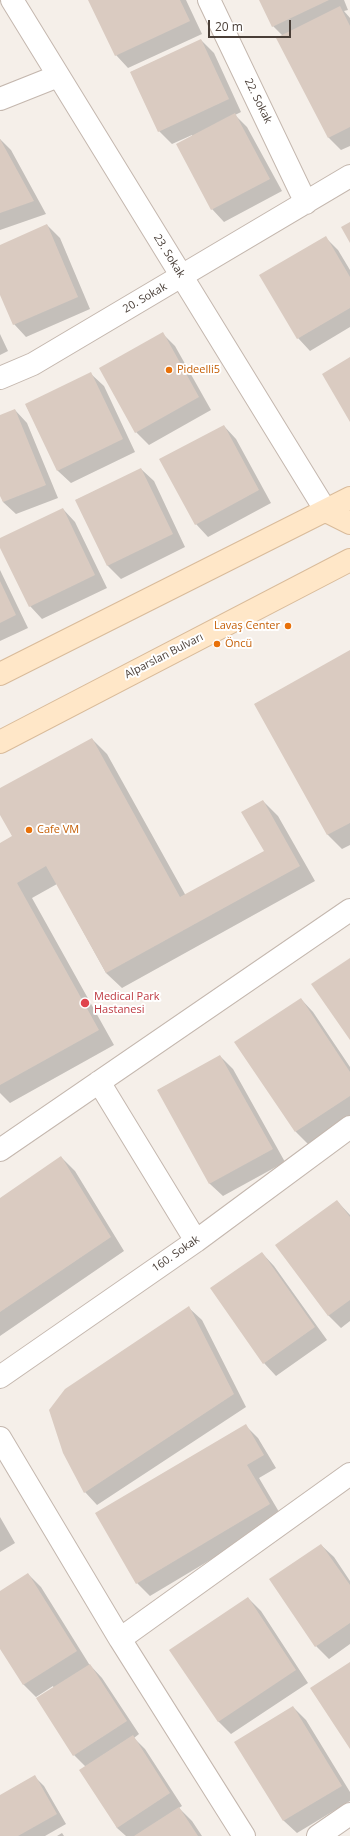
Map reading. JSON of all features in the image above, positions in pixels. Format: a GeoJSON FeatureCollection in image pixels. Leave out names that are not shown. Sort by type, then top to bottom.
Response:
{"type":"FeatureCollection","features":[{"type":"Feature","properties":{"kind":"main road"},"geometry":{"type":"LineString","coordinates":[[0,674],[326,512],[350,498]]}},
{"type":"Feature","properties":{"kind":"main road"},"geometry":{"type":"LineString","coordinates":[[326,512],[350,523]]}},
{"type":"Feature","properties":{"kind":"main road","name":"Alparslan Bulvarı"},"geometry":{"type":"LineString","coordinates":[[0,742],[350,560]]}},
{"type":"Feature","properties":{"kind":"street","name":"23. Sokak"},"geometry":{"type":"LineString","coordinates":[[12,0],[326,512]]}},
{"type":"Feature","properties":{"kind":"street","name":"22. Sokak"},"geometry":{"type":"LineString","coordinates":[[209,0],[306,203]]}},
{"type":"Feature","properties":{"kind":"street"},"geometry":{"type":"LineString","coordinates":[[0,99],[58,76]]}},
{"type":"Feature","properties":{"kind":"street","name":"20. Sokak"},"geometry":{"type":"LineString","coordinates":[[0,378],[33,364],[350,176]]}},
{"type":"Feature","properties":{"kind":"street"},"geometry":{"type":"LineString","coordinates":[[0,1150],[350,910]]}},
{"type":"Feature","properties":{"kind":"street"},"geometry":{"type":"LineString","coordinates":[[100,1082],[196,1241]]}},
{"type":"Feature","properties":{"kind":"street","name":"160. Sokak"},"geometry":{"type":"LineString","coordinates":[[0,1377],[196,1241],[350,1127]]}},
{"type":"Feature","properties":{"kind":"street"},"geometry":{"type":"LineString","coordinates":[[0,1438],[120,1639],[244,1836]]}},
{"type":"Feature","properties":{"kind":"street"},"geometry":{"type":"LineString","coordinates":[[120,1639],[350,1474]]}},
{"type":"Feature","properties":{"kind":"street"},"geometry":{"type":"LineString","coordinates":[[318,1836],[350,1814]]}},
{"type":"Feature","properties":{"kind":"building"},"geometry":{"type":"Polygon","coordinates":[[[88,0],[180,0],[190,21],[115,56],[88,0]]]}},
{"type":"Feature","properties":{"kind":"building"},"geometry":{"type":"Polygon","coordinates":[[[259,0],[329,0],[272,27],[259,0]]]}},
{"type":"Feature","properties":{"kind":"building"},"geometry":{"type":"Polygon","coordinates":[[[340,6],[350,26],[350,127],[328,138],[276,38],[340,6]]]}},
{"type":"Feature","properties":{"kind":"building"},"geometry":{"type":"Polygon","coordinates":[[[201,39],[229,99],[158,132],[130,72],[201,39]]]}},
{"type":"Feature","properties":{"kind":"building"},"geometry":{"type":"Polygon","coordinates":[[[235,113],[270,179],[211,210],[176,144],[235,113]]]}},
{"type":"Feature","properties":{"kind":"building"},"geometry":{"type":"Polygon","coordinates":[[[0,139],[34,201],[0,213],[0,139]]]}},
{"type":"Feature","properties":{"kind":"building"},"geometry":{"type":"Polygon","coordinates":[[[350,222],[350,243],[341,227],[350,222]]]}},
{"type":"Feature","properties":{"kind":"building"},"geometry":{"type":"Polygon","coordinates":[[[47,224],[78,297],[13,325],[0,295],[0,245],[47,224]]]}},
{"type":"Feature","properties":{"kind":"building"},"geometry":{"type":"Polygon","coordinates":[[[326,236],[350,277],[350,308],[297,339],[259,275],[326,236]]]}},
{"type":"Feature","properties":{"kind":"building"},"geometry":{"type":"Polygon","coordinates":[[[163,332],[199,397],[135,433],[99,368],[163,332]]]}},
{"type":"Feature","properties":{"kind":"building"},"geometry":{"type":"Polygon","coordinates":[[[350,357],[350,422],[322,374],[350,357]]]}},
{"type":"Feature","properties":{"kind":"building"},"geometry":{"type":"Polygon","coordinates":[[[91,372],[123,439],[57,471],[25,404],[91,372]]]}},
{"type":"Feature","properties":{"kind":"building"},"geometry":{"type":"Polygon","coordinates":[[[15,409],[46,485],[3,502],[0,496],[0,415],[15,409]]]}},
{"type":"Feature","properties":{"kind":"building"},"geometry":{"type":"Polygon","coordinates":[[[224,425],[259,490],[195,525],[159,459],[224,425]]]}},
{"type":"Feature","properties":{"kind":"building"},"geometry":{"type":"Polygon","coordinates":[[[141,468],[173,534],[107,566],[75,500],[141,468]]]}},
{"type":"Feature","properties":{"kind":"building"},"geometry":{"type":"Polygon","coordinates":[[[63,508],[95,575],[29,607],[0,548],[0,538],[63,508]]]}},
{"type":"Feature","properties":{"kind":"building"},"geometry":{"type":"Polygon","coordinates":[[[0,581],[16,615],[0,623],[0,581]]]}},
{"type":"Feature","properties":{"kind":"building"},"geometry":{"type":"Polygon","coordinates":[[[350,650],[350,823],[327,835],[254,704],[350,650]]]}},
{"type":"Feature","properties":{"kind":"building"},"geometry":{"type":"Polygon","coordinates":[[[92,738],[180,897],[264,851],[241,812],[263,800],[300,866],[106,973],[46,866],[17,883],[99,1030],[0,1085],[0,843],[12,836],[0,815],[0,788],[92,738]]]}},
{"type":"Feature","properties":{"kind":"building"},"geometry":{"type":"Polygon","coordinates":[[[350,958],[350,1040],[311,984],[350,958]]]}},
{"type":"Feature","properties":{"kind":"building"},"geometry":{"type":"Polygon","coordinates":[[[301,998],[350,1072],[350,1096],[295,1132],[234,1042],[301,998]]]}},
{"type":"Feature","properties":{"kind":"building"},"geometry":{"type":"Polygon","coordinates":[[[220,1055],[273,1149],[209,1184],[157,1090],[220,1055]]]}},
{"type":"Feature","properties":{"kind":"building"},"geometry":{"type":"Polygon","coordinates":[[[61,1156],[111,1237],[0,1312],[0,1198],[61,1156]]]}},
{"type":"Feature","properties":{"kind":"building"},"geometry":{"type":"Polygon","coordinates":[[[337,1200],[350,1217],[350,1300],[328,1316],[275,1245],[337,1200]]]}},
{"type":"Feature","properties":{"kind":"building"},"geometry":{"type":"Polygon","coordinates":[[[262,1252],[315,1327],[263,1364],[210,1288],[262,1252]]]}},
{"type":"Feature","properties":{"kind":"building"},"geometry":{"type":"Polygon","coordinates":[[[189,1306],[234,1394],[84,1493],[63,1453],[49,1410],[65,1389],[189,1306]]]}},
{"type":"Feature","properties":{"kind":"building"},"geometry":{"type":"Polygon","coordinates":[[[246,1424],[264,1455],[247,1465],[270,1504],[136,1584],[95,1513],[246,1424]]]}},
{"type":"Feature","properties":{"kind":"building"},"geometry":{"type":"Polygon","coordinates":[[[321,1544],[350,1585],[350,1623],[315,1647],[269,1579],[321,1544]]]}},
{"type":"Feature","properties":{"kind":"building"},"geometry":{"type":"Polygon","coordinates":[[[28,1573],[77,1651],[23,1685],[0,1649],[0,1591],[28,1573]]]}},
{"type":"Feature","properties":{"kind":"building"},"geometry":{"type":"Polygon","coordinates":[[[248,1597],[296,1670],[218,1722],[169,1650],[248,1597]]]}},
{"type":"Feature","properties":{"kind":"building"},"geometry":{"type":"Polygon","coordinates":[[[350,1662],[350,1749],[310,1688],[350,1662]]]}},
{"type":"Feature","properties":{"kind":"building"},"geometry":{"type":"Polygon","coordinates":[[[90,1664],[127,1721],[73,1756],[36,1698],[90,1664]]]}},
{"type":"Feature","properties":{"kind":"building"},"geometry":{"type":"Polygon","coordinates":[[[293,1706],[342,1786],[283,1821],[234,1742],[293,1706]]]}},
{"type":"Feature","properties":{"kind":"building"},"geometry":{"type":"Polygon","coordinates":[[[133,1735],[170,1793],[117,1828],[79,1770],[133,1735]]]}},
{"type":"Feature","properties":{"kind":"building"},"geometry":{"type":"Polygon","coordinates":[[[35,1775],[57,1814],[18,1836],[0,1836],[0,1795],[35,1775]]]}},
{"type":"Feature","properties":{"kind":"building"},"geometry":{"type":"Polygon","coordinates":[[[179,1807],[198,1836],[134,1836],[179,1807]]]}},
{"type":"Feature","properties":{"kind":"place","name":"Pideelli5"},"geometry":{"type":"Point","coordinates":[169,370]}},
{"type":"Feature","properties":{"kind":"place","name":"Lavaş Center"},"geometry":{"type":"Point","coordinates":[288,626]}},
{"type":"Feature","properties":{"kind":"place","name":"Öncü"},"geometry":{"type":"Point","coordinates":[217,644]}},
{"type":"Feature","properties":{"kind":"place","name":"Cafe VM"},"geometry":{"type":"Point","coordinates":[29,830]}},
{"type":"Feature","properties":{"kind":"place","name":"Medical Park Hastanesi"},"geometry":{"type":"Point","coordinates":[85,1003]}}]}
